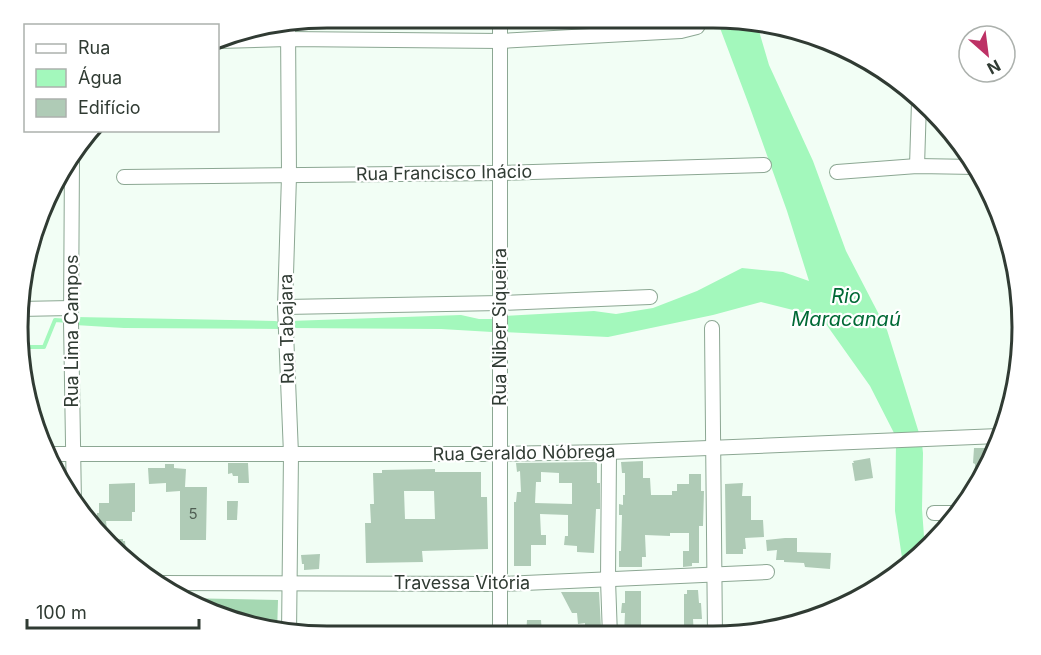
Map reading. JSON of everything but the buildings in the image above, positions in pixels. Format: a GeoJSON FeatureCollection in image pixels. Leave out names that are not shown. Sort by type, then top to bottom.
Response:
{"type":"FeatureCollection","features":[{"type":"Feature","properties":{"kind":"street","name":"Rua Niber Siqueira"},"geometry":{"type":"LineString","coordinates":[[500,28],[500,626]]}},
{"type":"Feature","properties":{"kind":"street"},"geometry":{"type":"LineString","coordinates":[[245,40],[500,41],[695,28]]}},
{"type":"Feature","properties":{"kind":"street","name":"Rua Tabajara"},"geometry":{"type":"LineString","coordinates":[[288,31],[289,176],[285,308],[291,454],[289,624]]}},
{"type":"Feature","properties":{"kind":"street"},"geometry":{"type":"LineString","coordinates":[[917,166],[919,110]]}},
{"type":"Feature","properties":{"kind":"street","name":"Rua Francisco Inácio"},"geometry":{"type":"LineString","coordinates":[[124,177],[499,173],[764,165]]}},
{"type":"Feature","properties":{"kind":"street"},"geometry":{"type":"LineString","coordinates":[[837,172],[917,166],[965,166]]}},
{"type":"Feature","properties":{"kind":"street","name":"Rua Lima Campos"},"geometry":{"type":"LineString","coordinates":[[72,173],[71,308],[74,486]]}},
{"type":"Feature","properties":{"kind":"street"},"geometry":{"type":"LineString","coordinates":[[285,308],[650,297]]}},
{"type":"Feature","properties":{"kind":"street"},"geometry":{"type":"LineString","coordinates":[[29,309],[71,308]]}},
{"type":"Feature","properties":{"kind":"street"},"geometry":{"type":"LineString","coordinates":[[712,328],[714,626]]}},
{"type":"Feature","properties":{"kind":"street","name":"Rua Geraldo Nóbrega"},"geometry":{"type":"LineString","coordinates":[[56,454],[609,452],[992,436]]}},
{"type":"Feature","properties":{"kind":"street"},"geometry":{"type":"LineString","coordinates":[[609,452],[610,626]]}},
{"type":"Feature","properties":{"kind":"street"},"geometry":{"type":"LineString","coordinates":[[934,513],[948,513]]}},
{"type":"Feature","properties":{"kind":"street","name":"Travessa Vitória"},"geometry":{"type":"LineString","coordinates":[[173,583],[500,584],[767,573]]}},
{"type":"Feature","properties":{"kind":"shaded area"},"geometry":{"type":"Polygon","coordinates":[[[200,598],[278,600],[277,622],[231,611],[200,598]]]}},
{"type":"Feature","properties":{"kind":"water","name":"Rio Maracanaú"},"geometry":{"type":"Polygon","coordinates":[[[720,28],[759,32],[769,65],[813,161],[846,251],[887,330],[919,433],[895,435],[870,386],[821,317],[761,302],[713,315],[608,337],[504,332],[504,316],[594,311],[616,314],[653,308],[697,291],[742,268],[783,272],[809,281],[720,28]]]}},
{"type":"Feature","properties":{"kind":"water"},"geometry":{"type":"Polygon","coordinates":[[[461,315],[493,319],[492,332],[441,329],[290,328],[290,321],[461,315]]]}},
{"type":"Feature","properties":{"kind":"water"},"geometry":{"type":"Polygon","coordinates":[[[76,317],[275,321],[280,322],[281,329],[124,328],[75,325],[76,317]]]}},
{"type":"Feature","properties":{"kind":"water"},"geometry":{"type":"Polygon","coordinates":[[[896,444],[922,444],[924,540],[902,560],[895,511],[896,444]]]}},
{"type":"Feature","properties":{"kind":"waterway"},"geometry":{"type":"LineString","coordinates":[[29,347],[44,347],[55,320],[69,321]]}}]}
